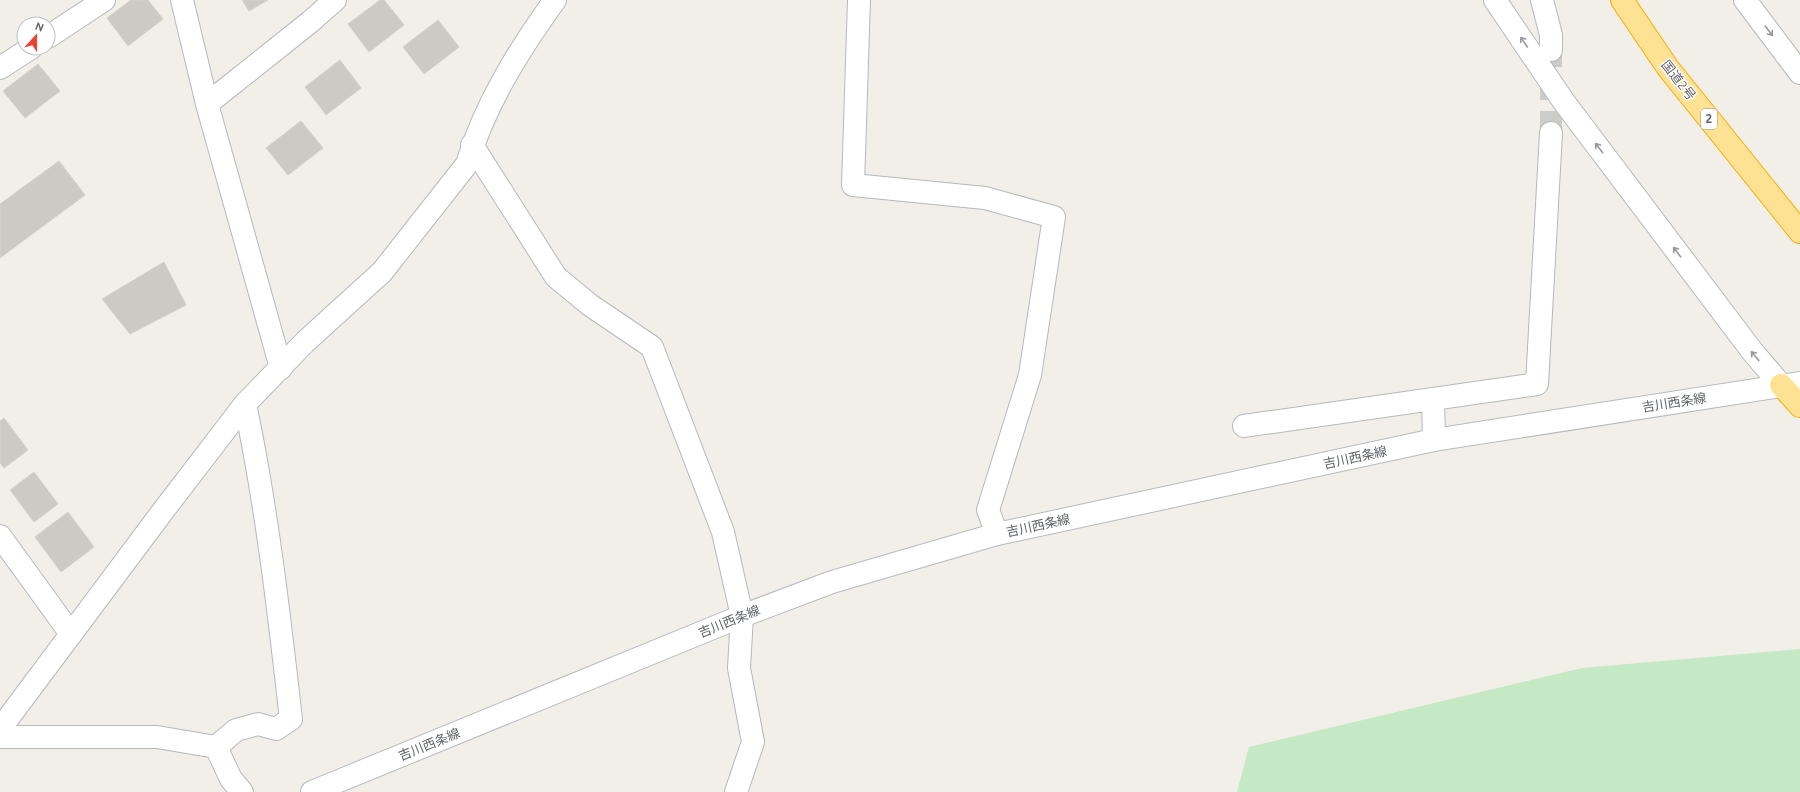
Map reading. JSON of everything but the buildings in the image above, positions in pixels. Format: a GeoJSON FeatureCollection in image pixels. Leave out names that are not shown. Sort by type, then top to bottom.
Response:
{"type":"FeatureCollection","features":[{"type":"Feature","properties":{"kind":"highway","name":"国道2号"},"geometry":{"type":"LineString","coordinates":[[1623,1],[1668,68],[1800,232]]}},
{"type":"Feature","properties":{"kind":"highway"},"geometry":{"type":"LineString","coordinates":[[1790,384],[1800,406]]}},
{"type":"Feature","properties":{"kind":"street"},"geometry":{"type":"LineString","coordinates":[[56,32],[104,0]]}},
{"type":"Feature","properties":{"kind":"street"},"geometry":{"type":"LineString","coordinates":[[182,0],[207,104],[281,368]]}},
{"type":"Feature","properties":{"kind":"street"},"geometry":{"type":"LineString","coordinates":[[207,104],[310,22],[335,0]]}},
{"type":"Feature","properties":{"kind":"street"},"geometry":{"type":"LineString","coordinates":[[0,729],[245,404],[305,342],[382,272],[466,164],[472,145],[502,81],[555,0]]}},
{"type":"Feature","properties":{"kind":"street"},"geometry":{"type":"LineString","coordinates":[[859,0],[853,184],[985,198],[1054,217],[1030,375],[988,510],[996,534]]}},
{"type":"Feature","properties":{"kind":"street"},"geometry":{"type":"LineString","coordinates":[[1495,0],[1564,102],[1752,351],[1790,384]]}},
{"type":"Feature","properties":{"kind":"street"},"geometry":{"type":"LineString","coordinates":[[1542,0],[1551,35],[1551,50]]}},
{"type":"Feature","properties":{"kind":"street"},"geometry":{"type":"LineString","coordinates":[[1745,0],[1800,73]]}},
{"type":"Feature","properties":{"kind":"street"},"geometry":{"type":"LineString","coordinates":[[0,68],[19,56]]}},
{"type":"Feature","properties":{"kind":"street"},"geometry":{"type":"LineString","coordinates":[[1244,426],[1537,384],[1551,133]]}},
{"type":"Feature","properties":{"kind":"street"},"geometry":{"type":"LineString","coordinates":[[472,145],[556,277],[590,305],[652,347],[724,532],[742,616],[739,668],[753,742],[736,792]]}},
{"type":"Feature","properties":{"kind":"street","name":"吉川西条線"},"geometry":{"type":"LineString","coordinates":[[312,792],[742,616],[832,582],[996,534],[1434,440],[1790,384]]}},
{"type":"Feature","properties":{"kind":"street"},"geometry":{"type":"LineString","coordinates":[[1433,399],[1432,417],[1434,440]]}},
{"type":"Feature","properties":{"kind":"street"},"geometry":{"type":"LineString","coordinates":[[0,736],[157,737],[216,747],[236,730],[258,724],[276,729],[291,719],[276,592],[255,449],[245,404]]}},
{"type":"Feature","properties":{"kind":"street"},"geometry":{"type":"LineString","coordinates":[[0,536],[71,634]]}},
{"type":"Feature","properties":{"kind":"street"},"geometry":{"type":"LineString","coordinates":[[216,747],[231,779],[242,792]]}},
{"type":"Feature","properties":{"kind":"green space"},"geometry":{"type":"Polygon","coordinates":[[[1800,649],[1800,792],[1237,792],[1249,747],[1582,668],[1800,649]]]}},
{"type":"Feature","properties":{"kind":"tunnel"},"geometry":{"type":"LineString","coordinates":[[1551,50],[1551,133]]}}]}
